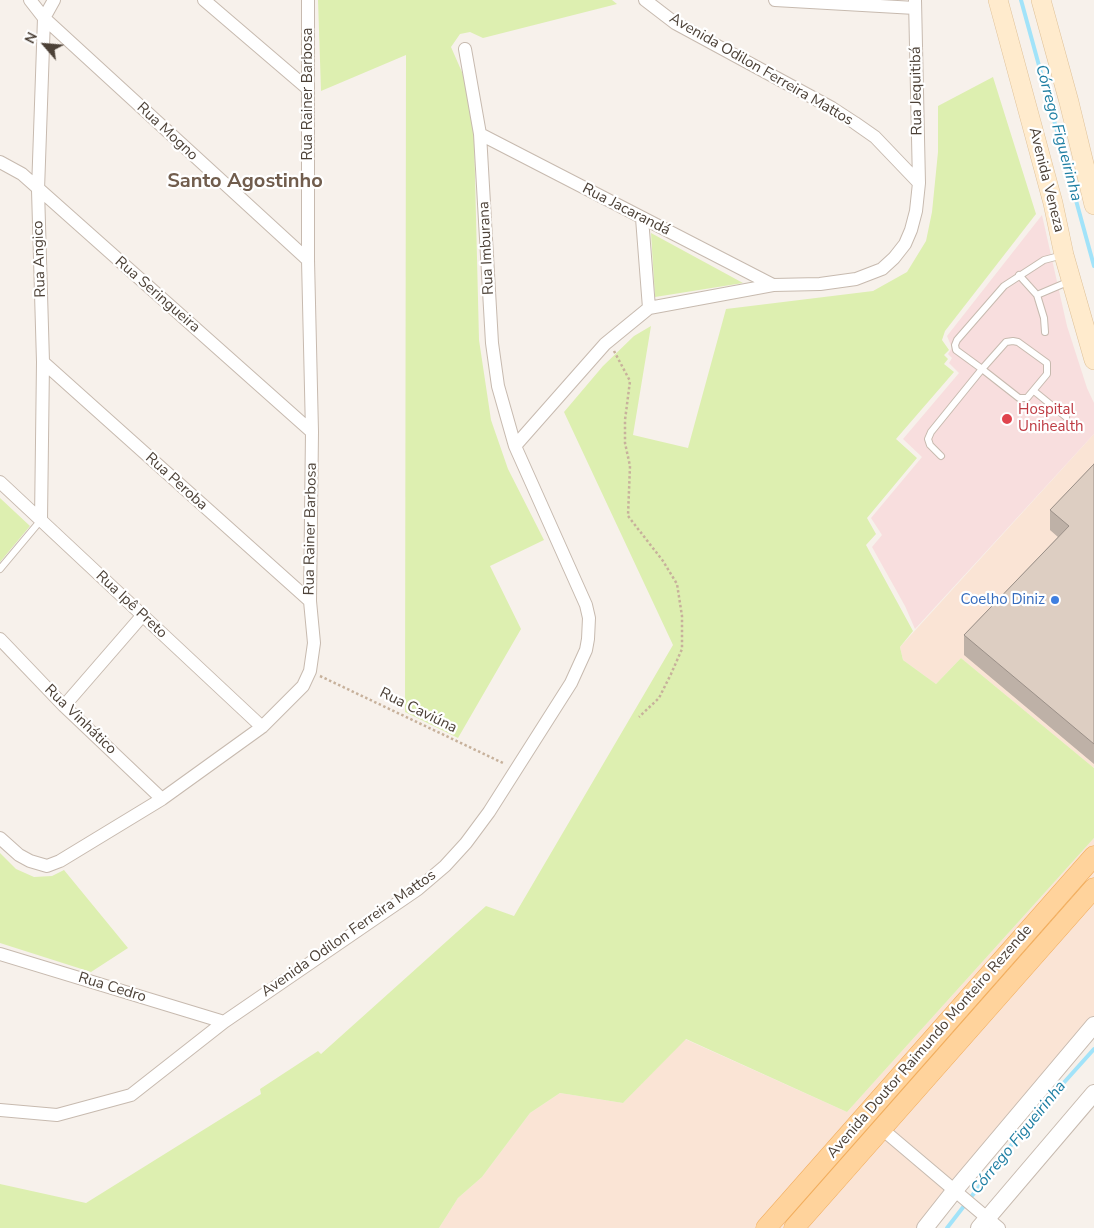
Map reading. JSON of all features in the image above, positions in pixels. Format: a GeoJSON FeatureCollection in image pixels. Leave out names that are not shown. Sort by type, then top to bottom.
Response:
{"type":"FeatureCollection","features":[{"type":"Feature","properties":{"kind":"main road","name":"Avenida Veneza"},"geometry":{"type":"LineString","coordinates":[[998,0],[1053,203],[1064,254],[1094,360]]}},
{"type":"Feature","properties":{"kind":"main road"},"geometry":{"type":"LineString","coordinates":[[1041,0],[1069,102],[1094,205]]}},
{"type":"Feature","properties":{"kind":"main road","name":"Avenida Doutor Raimundo Monteiro Rezende"},"geometry":{"type":"LineString","coordinates":[[766,1228],[1094,856]]}},
{"type":"Feature","properties":{"kind":"main road","name":"Avenida Doutor Raimundo Monteiro Rezende"},"geometry":{"type":"LineString","coordinates":[[794,1228],[1094,888]]}},
{"type":"Feature","properties":{"kind":"street","name":"Rua Mogno"},"geometry":{"type":"LineString","coordinates":[[30,0],[44,18],[308,260]]}},
{"type":"Feature","properties":{"kind":"street","name":"Rua Angico"},"geometry":{"type":"LineString","coordinates":[[41,520],[43,362],[38,190],[44,18],[54,0]]}},
{"type":"Feature","properties":{"kind":"street"},"geometry":{"type":"LineString","coordinates":[[204,0],[308,89]]}},
{"type":"Feature","properties":{"kind":"street","name":"Rua Rainer Barbosa"},"geometry":{"type":"LineString","coordinates":[[0,838],[19,855],[47,866],[60,862],[162,799],[262,727],[303,686],[310,671],[314,643],[310,601],[312,432],[308,260],[308,0]]}},
{"type":"Feature","properties":{"kind":"street","name":"Avenida Odilon Ferreira Mattos"},"geometry":{"type":"LineString","coordinates":[[645,0],[675,23],[832,108],[855,123],[875,137],[919,182]]}},
{"type":"Feature","properties":{"kind":"street"},"geometry":{"type":"LineString","coordinates":[[775,0],[915,4]]}},
{"type":"Feature","properties":{"kind":"street","name":"Rua Jequitibá"},"geometry":{"type":"LineString","coordinates":[[915,4],[919,182]]}},
{"type":"Feature","properties":{"kind":"street","name":"Rua Imburana"},"geometry":{"type":"LineString","coordinates":[[466,49],[480,134],[492,343],[498,386],[515,446]]}},
{"type":"Feature","properties":{"kind":"street","name":"Rua Jacarandá"},"geometry":{"type":"LineString","coordinates":[[480,134],[773,285]]}},
{"type":"Feature","properties":{"kind":"street","name":"Rua Seringueira"},"geometry":{"type":"LineString","coordinates":[[0,162],[22,174],[312,432]]}},
{"type":"Feature","properties":{"kind":"street"},"geometry":{"type":"LineString","coordinates":[[515,446],[605,344],[649,308],[773,285],[848,281],[870,276],[882,269],[905,244],[911,230],[916,211],[919,182]]}},
{"type":"Feature","properties":{"kind":"street"},"geometry":{"type":"LineString","coordinates":[[642,218],[649,308]]}},
{"type":"Feature","properties":{"kind":"street","name":"Rua Peroba"},"geometry":{"type":"LineString","coordinates":[[43,362],[310,601]]}},
{"type":"Feature","properties":{"kind":"street","name":"Avenida Odilon Ferreira Mattos"},"geometry":{"type":"LineString","coordinates":[[0,1110],[57,1115],[131,1095],[224,1022],[418,889],[445,866],[489,812],[571,683],[586,650],[589,618],[515,446]]}},
{"type":"Feature","properties":{"kind":"street","name":"Rua Ipê Preto"},"geometry":{"type":"LineString","coordinates":[[0,482],[262,727]]}},
{"type":"Feature","properties":{"kind":"street"},"geometry":{"type":"LineString","coordinates":[[64,706],[142,616]]}},
{"type":"Feature","properties":{"kind":"street","name":"Rua Vinhático"},"geometry":{"type":"LineString","coordinates":[[0,639],[64,706],[162,799]]}},
{"type":"Feature","properties":{"kind":"street","name":"Rua Cedro"},"geometry":{"type":"LineString","coordinates":[[0,954],[224,1022]]}},
{"type":"Feature","properties":{"kind":"street"},"geometry":{"type":"LineString","coordinates":[[925,1228],[954,1190],[1094,1025]]}},
{"type":"Feature","properties":{"kind":"street"},"geometry":{"type":"LineString","coordinates":[[882,1129],[954,1190],[988,1224],[1094,1093]]}},
{"type":"Feature","properties":{"kind":"lane"},"geometry":{"type":"LineString","coordinates":[[941,456],[930,445],[928,439],[982,369],[1006,342],[1018,342],[1047,363],[1047,374],[1027,398],[1019,398],[982,369],[956,350],[955,345],[1004,286],[1044,260],[1064,254]]}},
{"type":"Feature","properties":{"kind":"lane"},"geometry":{"type":"LineString","coordinates":[[1019,276],[1037,295],[1044,318],[1045,332]]}},
{"type":"Feature","properties":{"kind":"lane"},"geometry":{"type":"LineString","coordinates":[[1037,295],[1071,280]]}},
{"type":"Feature","properties":{"kind":"lane"},"geometry":{"type":"LineString","coordinates":[[1034,391],[1066,417]]}},
{"type":"Feature","properties":{"kind":"lane"},"geometry":{"type":"LineString","coordinates":[[0,569],[41,520]]}},
{"type":"Feature","properties":{"kind":"path"},"geometry":{"type":"LineString","coordinates":[[620,359],[630,381],[625,420],[625,443],[630,466],[628,516],[663,561],[677,584],[682,616],[682,649],[659,698],[639,717]]}},
{"type":"Feature","properties":{"kind":"path","name":"Rua Caviúna"},"geometry":{"type":"LineString","coordinates":[[310,671],[516,769]]}},
{"type":"Feature","properties":{"kind":"shaded area","name":"Hospital Unihealth"},"geometry":{"type":"Polygon","coordinates":[[[1042,215],[1067,326],[1087,388],[1094,403],[1094,434],[915,629],[905,606],[872,547],[882,535],[871,518],[922,457],[903,439],[959,373],[949,363],[952,358],[948,354],[952,348],[947,336],[1042,215]]]}},
{"type":"Feature","properties":{"kind":"shaded area"},"geometry":{"type":"Polygon","coordinates":[[[1094,434],[1094,768],[961,658],[936,684],[903,660],[900,647],[1094,434]]]}},
{"type":"Feature","properties":{"kind":"shaded area"},"geometry":{"type":"Polygon","coordinates":[[[1094,838],[1094,1023],[925,1228],[439,1228],[458,1198],[482,1177],[530,1113],[560,1093],[623,1103],[685,1039],[847,1112],[1094,838]]]}},
{"type":"Feature","properties":{"kind":"green space"},"geometry":{"type":"Polygon","coordinates":[[[318,0],[612,0],[617,4],[483,38],[470,32],[460,34],[451,47],[465,79],[474,135],[479,340],[491,420],[508,469],[544,540],[490,566],[521,629],[458,738],[405,712],[406,55],[321,91],[318,0]]]}},
{"type":"Feature","properties":{"kind":"green space"},"geometry":{"type":"Polygon","coordinates":[[[993,77],[1036,214],[945,331],[942,340],[949,350],[944,355],[948,359],[944,364],[954,372],[896,439],[917,458],[867,518],[876,534],[866,545],[913,631],[900,647],[903,660],[936,684],[961,658],[1094,768],[1094,838],[847,1112],[686,1039],[623,1103],[560,1093],[530,1113],[482,1177],[458,1198],[439,1228],[0,1228],[0,1184],[86,1203],[261,1094],[260,1089],[318,1051],[321,1054],[486,906],[514,916],[673,645],[564,412],[603,366],[634,336],[651,326],[633,435],[688,448],[726,309],[873,291],[907,272],[926,241],[932,212],[938,152],[938,106],[993,77]]]}},
{"type":"Feature","properties":{"kind":"green space"},"geometry":{"type":"Polygon","coordinates":[[[651,233],[743,283],[655,297],[651,233]]]}},
{"type":"Feature","properties":{"kind":"green space"},"geometry":{"type":"Polygon","coordinates":[[[0,498],[30,526],[0,562],[0,498]]]}},
{"type":"Feature","properties":{"kind":"green space"},"geometry":{"type":"Polygon","coordinates":[[[0,853],[16,869],[34,877],[52,876],[64,870],[128,948],[91,972],[0,943],[0,853]]]}},
{"type":"Feature","properties":{"kind":"building","name":"Coelho Diniz"},"geometry":{"type":"Polygon","coordinates":[[[1094,464],[1094,744],[964,635],[1069,526],[1050,510],[1094,464]]]}},
{"type":"Feature","properties":{"kind":"waterway","name":"Córrego Figueirinha"},"geometry":{"type":"LineString","coordinates":[[1021,0],[1094,266]]}},
{"type":"Feature","properties":{"kind":"waterway","name":"Córrego Figueirinha"},"geometry":{"type":"LineString","coordinates":[[947,1228],[1033,1117],[1094,1049]]}},
{"type":"Feature","properties":{"kind":"place","name":"Hospital Unihealth"},"geometry":{"type":"Point","coordinates":[1007,419]}},
{"type":"Feature","properties":{"kind":"place","name":"Coelho Diniz"},"geometry":{"type":"Point","coordinates":[1055,600]}},
{"type":"Feature","properties":{"kind":"district","name":"Santo Agostinho"},"geometry":{"type":"Point","coordinates":[245,182]}}]}
